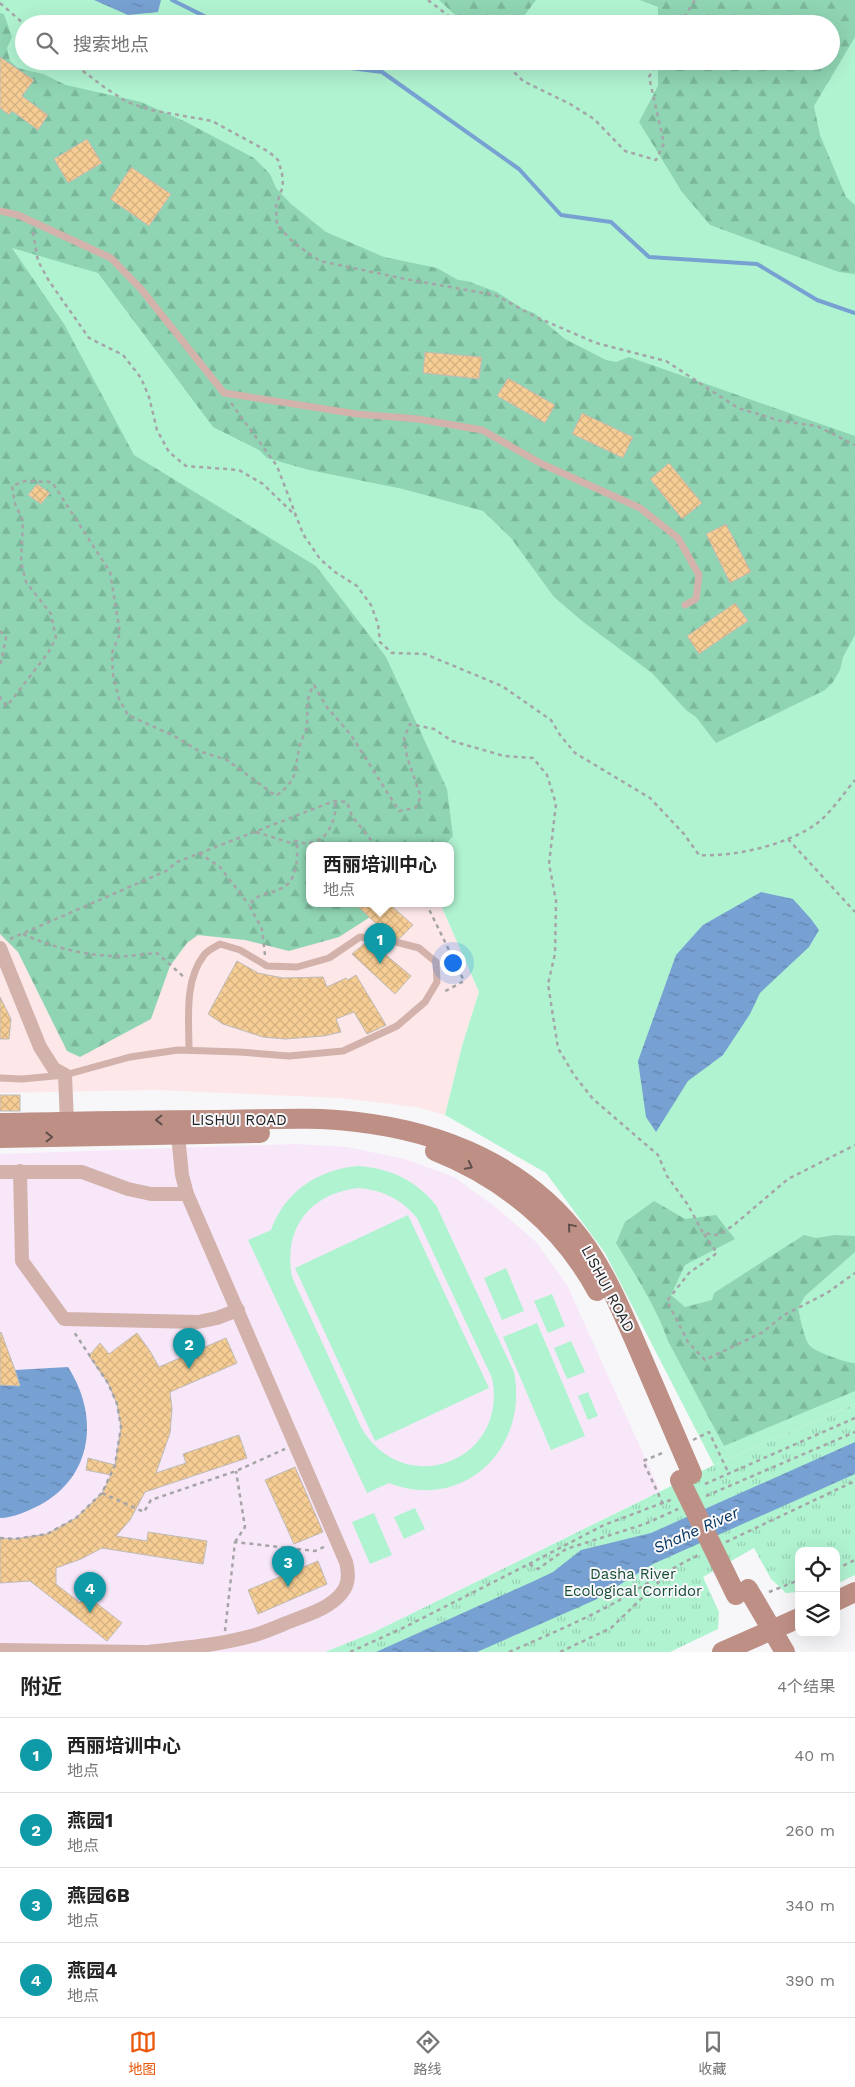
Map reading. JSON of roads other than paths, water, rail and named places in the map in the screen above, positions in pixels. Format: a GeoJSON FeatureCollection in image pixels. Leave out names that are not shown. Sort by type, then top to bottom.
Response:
{"type":"FeatureCollection","features":[{"type":"Feature","properties":{"kind":"main road","name":"LISHUI ROAD"},"geometry":{"type":"LineString","coordinates":[[0,1123],[318,1120],[357,1122],[413,1132],[438,1139],[491,1161],[514,1176],[552,1207],[572,1228],[594,1258],[625,1318],[686,1477],[746,1594],[769,1644]]}},
{"type":"Feature","properties":{"kind":"main road","name":"LISHUI ROAD"},"geometry":{"type":"LineString","coordinates":[[0,1138],[302,1133],[368,1137],[430,1150],[470,1166],[539,1216],[566,1244],[582,1266],[612,1322],[674,1449]]}},
{"type":"Feature","properties":{"kind":"main road"},"geometry":{"type":"LineString","coordinates":[[840,1599],[855,1592]]}},
{"type":"Feature","properties":{"kind":"main road"},"geometry":{"type":"LineString","coordinates":[[840,1613],[855,1607]]}},
{"type":"Feature","properties":{"kind":"main road"},"geometry":{"type":"LineString","coordinates":[[769,1644],[795,1621]]}},
{"type":"Feature","properties":{"kind":"main road"},"geometry":{"type":"LineString","coordinates":[[722,1652],[769,1644],[795,1634]]}},
{"type":"Feature","properties":{"kind":"street"},"geometry":{"type":"LineString","coordinates":[[4,944],[40,1047],[54,1069],[65,1075],[67,1122]]}},
{"type":"Feature","properties":{"kind":"street"},"geometry":{"type":"LineString","coordinates":[[148,1652],[201,1647],[255,1635],[314,1612],[341,1594],[349,1573],[296,1445],[187,1194],[182,1175],[178,1135]]}},
{"type":"Feature","properties":{"kind":"street"},"geometry":{"type":"LineString","coordinates":[[0,1172],[82,1172],[128,1189],[151,1194],[187,1194]]}},
{"type":"Feature","properties":{"kind":"street"},"geometry":{"type":"LineString","coordinates":[[20,1172],[22,1261],[64,1319],[198,1322],[217,1318],[238,1310]]}},
{"type":"Feature","properties":{"kind":"street"},"geometry":{"type":"LineString","coordinates":[[0,1650],[144,1652]]}},
{"type":"Feature","properties":{"kind":"lane"},"geometry":{"type":"LineString","coordinates":[[0,211],[18,215],[111,258],[140,289],[224,393],[357,414],[418,419],[482,430],[542,464],[640,508],[678,538],[699,575],[696,599],[685,605]]}},
{"type":"Feature","properties":{"kind":"lane"},"geometry":{"type":"LineString","coordinates":[[189,1050],[190,995],[194,971],[205,954],[220,944],[240,950],[267,966],[297,967],[329,958],[360,937],[384,940]]}},
{"type":"Feature","properties":{"kind":"lane"},"geometry":{"type":"LineString","coordinates":[[0,1078],[22,1079],[65,1075],[130,1057],[178,1050],[289,1056],[343,1051],[397,1026],[425,1002],[437,982],[436,962],[419,948],[396,942]]}},
{"type":"Feature","properties":{"kind":"water"},"geometry":{"type":"Polygon","coordinates":[[[94,0],[161,0],[158,12],[128,15],[94,0]]]}},
{"type":"Feature","properties":{"kind":"water"},"geometry":{"type":"Polygon","coordinates":[[[761,892],[793,899],[819,930],[809,947],[760,993],[750,1014],[723,1055],[688,1081],[656,1132],[646,1117],[638,1061],[676,955],[703,925],[761,892]]]}},
{"type":"Feature","properties":{"kind":"water"},"geometry":{"type":"Polygon","coordinates":[[[68,1367],[78,1386],[87,1424],[86,1443],[81,1461],[72,1478],[58,1493],[31,1510],[0,1518],[0,1385],[20,1385],[15,1370],[68,1367]]]}},
{"type":"Feature","properties":{"kind":"water","name":"Shahe River"},"geometry":{"type":"Polygon","coordinates":[[[855,1442],[855,1474],[653,1564],[595,1600],[477,1652],[376,1652],[553,1572],[581,1550],[651,1533],[855,1442]]]}},
{"type":"Feature","properties":{"kind":"waterway"},"geometry":{"type":"LineString","coordinates":[[172,0],[202,15]]}},
{"type":"Feature","properties":{"kind":"waterway"},"geometry":{"type":"LineString","coordinates":[[366,70],[382,72],[519,169],[561,215],[611,222],[649,257],[757,264],[817,300],[855,313]]}},
{"type":"Feature","properties":{"kind":"place","name":"西丽培训中心"},"geometry":{"type":"Point","coordinates":[380,964]}},
{"type":"Feature","properties":{"kind":"place","name":"燕园1"},"geometry":{"type":"Point","coordinates":[189,1369]}},
{"type":"Feature","properties":{"kind":"place","name":"燕园6B"},"geometry":{"type":"Point","coordinates":[288,1587]}},
{"type":"Feature","properties":{"kind":"place","name":"燕园4"},"geometry":{"type":"Point","coordinates":[90,1613]}},
{"type":"Feature","properties":{"kind":"park label","name":"Dasha River Ecological Corridor"},"geometry":{"type":"Point","coordinates":[633,1582]}}]}
